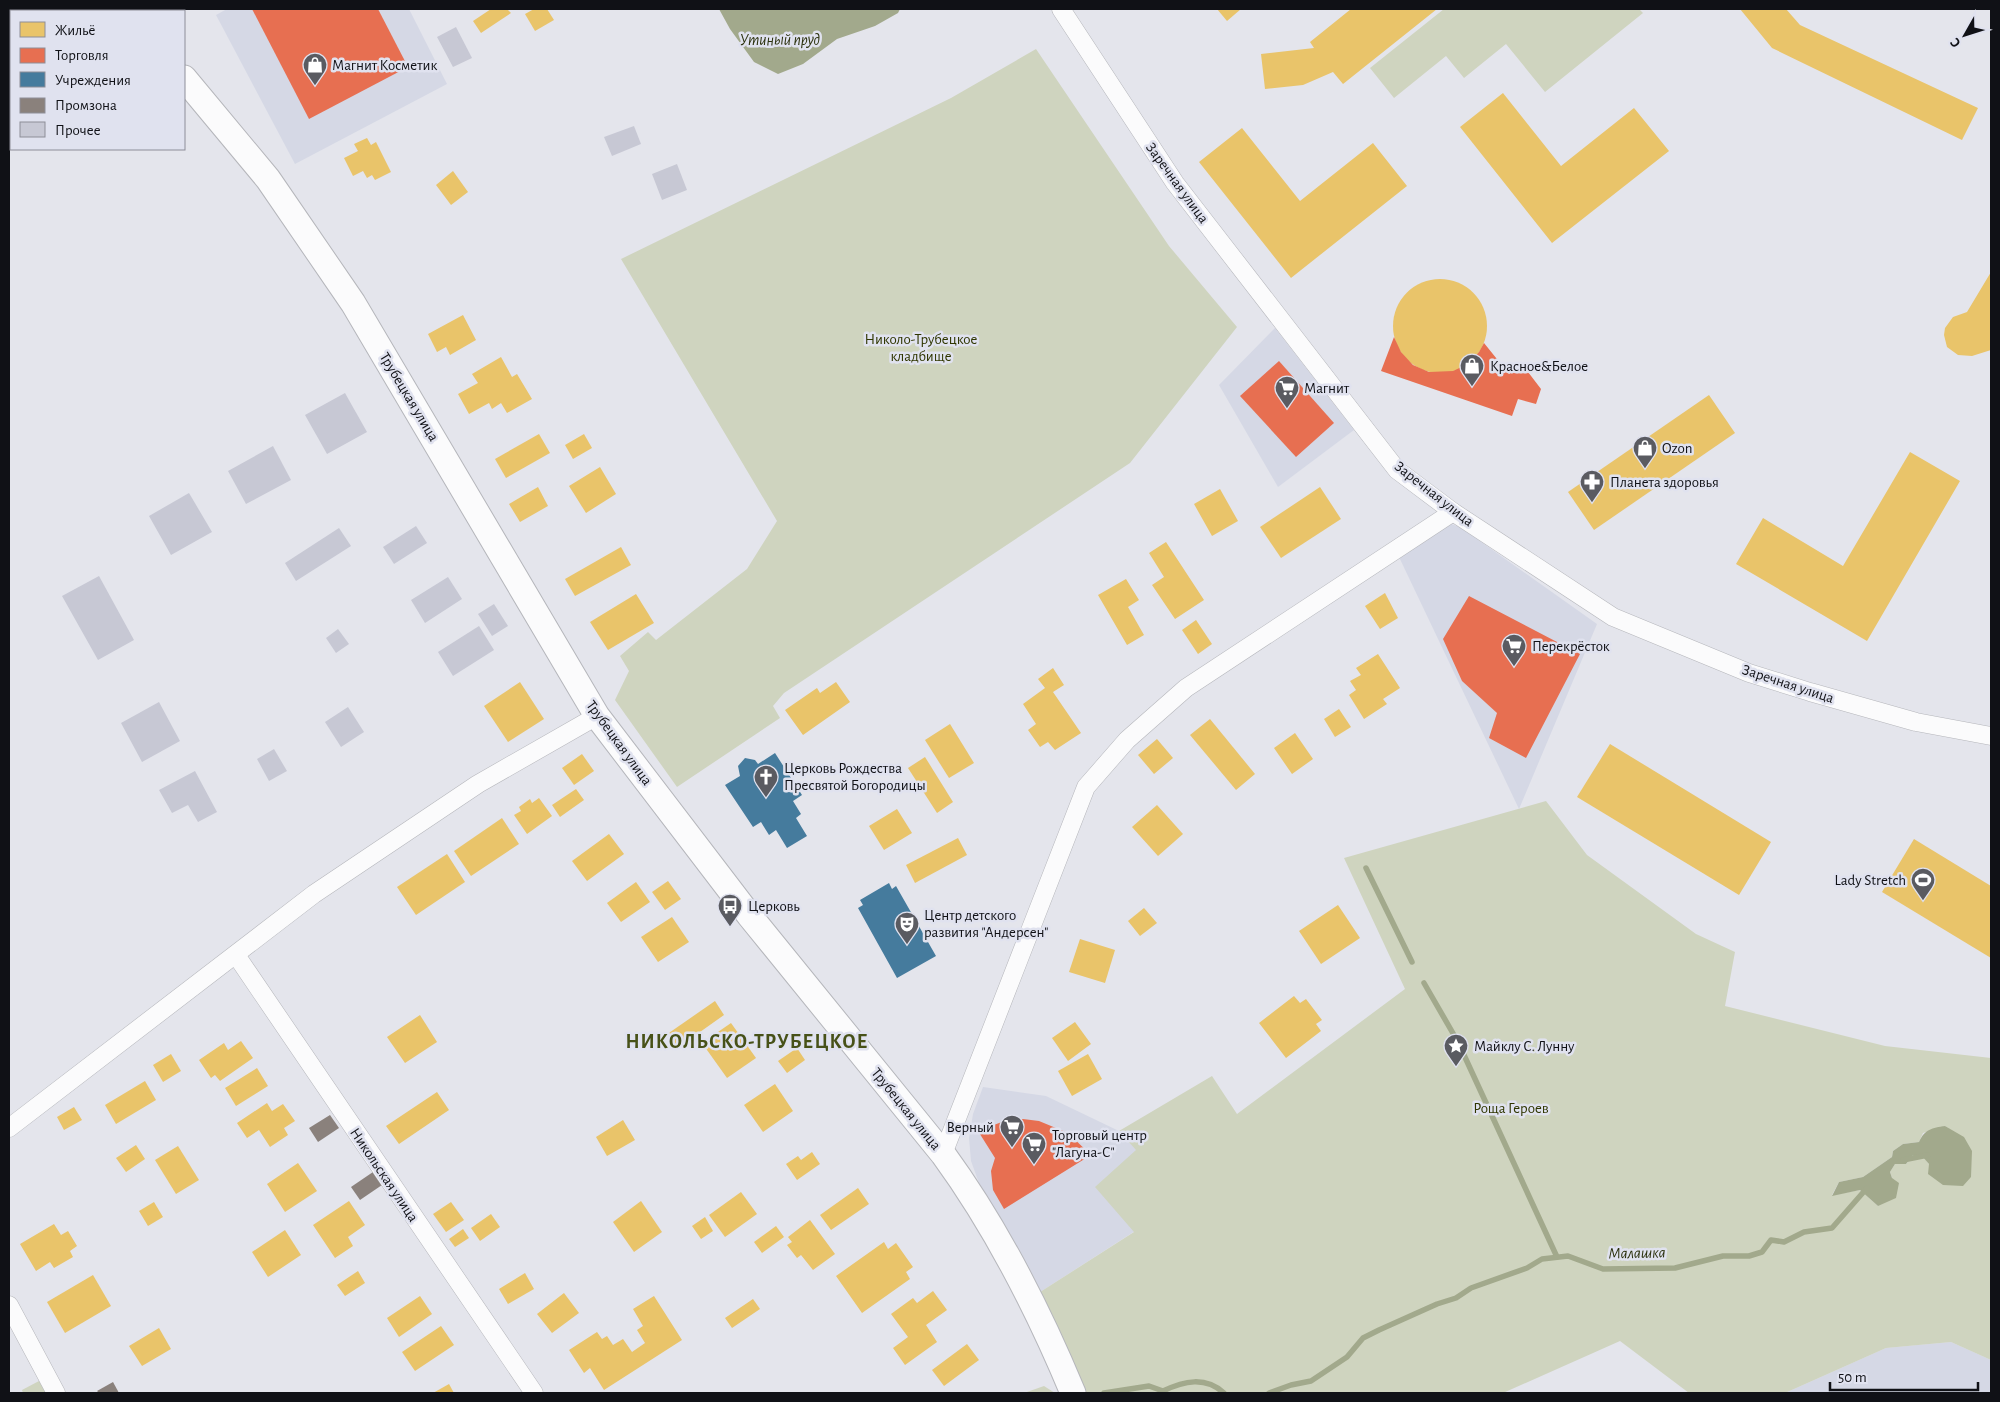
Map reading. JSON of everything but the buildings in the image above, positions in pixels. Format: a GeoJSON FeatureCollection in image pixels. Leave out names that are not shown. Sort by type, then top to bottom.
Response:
{"type":"FeatureCollection","features":[{"type":"Feature","properties":{"kind":"main road","name":"Трубецкая улица"},"geometry":{"type":"LineString","coordinates":[[185,79],[268,179],[353,303],[597,716],[749,915],[943,1154],[976,1199],[1013,1264],[1068,1383]]}},
{"type":"Feature","properties":{"kind":"street","name":"Заречная улица"},"geometry":{"type":"LineString","coordinates":[[1061,9],[1175,182],[1397,470],[1453,512],[1613,617],[1749,672],[1810,692],[1916,722],[1991,736]]}},
{"type":"Feature","properties":{"kind":"street"},"geometry":{"type":"LineString","coordinates":[[943,1154],[1086,787],[1127,740],[1186,688],[1453,512]]}},
{"type":"Feature","properties":{"kind":"street"},"geometry":{"type":"LineString","coordinates":[[9,1128],[314,894],[478,784],[597,716]]}},
{"type":"Feature","properties":{"kind":"street","name":"Никольская улица"},"geometry":{"type":"LineString","coordinates":[[236,955],[426,1237],[534,1393]]}},
{"type":"Feature","properties":{"kind":"street"},"geometry":{"type":"LineString","coordinates":[[9,1305],[56,1393]]}},
{"type":"Feature","properties":{"kind":"shaded area"},"geometry":{"type":"Polygon","coordinates":[[[227,9],[409,9],[447,84],[295,164],[216,15],[227,9]]]}},
{"type":"Feature","properties":{"kind":"shaded area"},"geometry":{"type":"Polygon","coordinates":[[[1275,328],[1354,430],[1278,487],[1219,385],[1275,328]]]}},
{"type":"Feature","properties":{"kind":"shaded area"},"geometry":{"type":"Polygon","coordinates":[[[1451,524],[1460,527],[1597,624],[1519,809],[1399,557],[1451,524]]]}},
{"type":"Feature","properties":{"kind":"shaded area"},"geometry":{"type":"Polygon","coordinates":[[[983,1087],[1046,1096],[1119,1131],[1136,1149],[1135,1231],[1037,1294],[983,1194],[971,1161],[969,1138],[973,1114],[983,1087]]]}},
{"type":"Feature","properties":{"kind":"shaded area"},"geometry":{"type":"Polygon","coordinates":[[[1951,1342],[1991,1360],[1991,1393],[1785,1393],[1886,1348],[1951,1342]]]}},
{"type":"Feature","properties":{"kind":"green space"},"geometry":{"type":"Polygon","coordinates":[[[1444,9],[1639,9],[1643,13],[1545,92],[1506,44],[1464,78],[1446,56],[1394,98],[1370,68],[1444,9]]]}},
{"type":"Feature","properties":{"kind":"green space","name":"Николо-Трубецкое кладбище"},"geometry":{"type":"Polygon","coordinates":[[[1036,49],[1169,246],[1237,327],[1130,463],[784,693],[773,706],[780,718],[677,787],[615,700],[629,671],[620,656],[648,632],[656,640],[747,569],[777,521],[621,259],[951,98],[1036,49]]]}},
{"type":"Feature","properties":{"kind":"green space","name":"Роща Героев"},"geometry":{"type":"Polygon","coordinates":[[[1546,801],[1587,855],[1696,934],[1735,952],[1725,1006],[1885,1046],[1991,1058],[1991,1360],[1951,1342],[1886,1348],[1785,1393],[1689,1393],[1620,1341],[1503,1393],[1082,1393],[1037,1294],[1134,1232],[1095,1187],[1136,1150],[1119,1131],[1212,1076],[1237,1114],[1405,989],[1344,858],[1546,801]],[[1945,1126],[1923,1133],[1919,1142],[1903,1144],[1893,1151],[1892,1157],[1863,1177],[1839,1182],[1832,1195],[1860,1190],[1878,1206],[1892,1178],[1890,1172],[1895,1164],[1906,1164],[1913,1155],[1922,1155],[1929,1164],[1952,1131],[1945,1126]]]}},
{"type":"Feature","properties":{"kind":"green space"},"geometry":{"type":"Polygon","coordinates":[[[39,1381],[46,1393],[23,1393],[22,1390],[39,1381]]]}},
{"type":"Feature","properties":{"kind":"green space"},"geometry":{"type":"Polygon","coordinates":[[[1044,1386],[1055,1393],[1024,1393],[1044,1386]]]}},
{"type":"Feature","properties":{"kind":"water","name":"Утиный пруд"},"geometry":{"type":"Polygon","coordinates":[[[719,9],[900,9],[898,13],[875,26],[837,39],[803,64],[778,74],[754,62],[730,29],[719,9]]]}},
{"type":"Feature","properties":{"kind":"water"},"geometry":{"type":"Polygon","coordinates":[[[1945,1126],[1964,1137],[1972,1151],[1971,1177],[1963,1186],[1943,1185],[1928,1174],[1929,1164],[1922,1156],[1913,1155],[1906,1164],[1895,1164],[1890,1172],[1892,1178],[1899,1183],[1896,1198],[1878,1206],[1860,1190],[1832,1196],[1839,1182],[1863,1177],[1892,1157],[1893,1151],[1903,1144],[1919,1142],[1929,1130],[1945,1126]]]}},
{"type":"Feature","properties":{"kind":"waterway"},"geometry":{"type":"LineString","coordinates":[[1366,868],[1412,962]]}},
{"type":"Feature","properties":{"kind":"waterway"},"geometry":{"type":"LineString","coordinates":[[1424,983],[1458,1042],[1557,1257]]}},
{"type":"Feature","properties":{"kind":"waterway","name":"Малашка"},"geometry":{"type":"LineString","coordinates":[[1903,1160],[1928,1155]]}},
{"type":"Feature","properties":{"kind":"waterway","name":"Малашка"},"geometry":{"type":"LineString","coordinates":[[1269,1393],[1291,1385],[1311,1381],[1347,1357],[1363,1338],[1379,1330],[1437,1304],[1456,1298],[1471,1288],[1527,1268],[1542,1259],[1568,1256],[1603,1269],[1675,1268],[1723,1256],[1749,1256],[1762,1252],[1771,1240],[1784,1242],[1804,1232],[1832,1228],[1867,1188]]}},
{"type":"Feature","properties":{"kind":"waterway","name":"Малашка"},"geometry":{"type":"LineString","coordinates":[[1104,1393],[1149,1386],[1163,1391],[1194,1382],[1209,1384],[1224,1393]]}},
{"type":"Feature","properties":{"kind":"place","name":"Магнит Косметик"},"geometry":{"type":"Point","coordinates":[315,86]}},
{"type":"Feature","properties":{"kind":"place","name":"Красное&Белое"},"geometry":{"type":"Point","coordinates":[1472,387]}},
{"type":"Feature","properties":{"kind":"place","name":"Магнит"},"geometry":{"type":"Point","coordinates":[1287,409]}},
{"type":"Feature","properties":{"kind":"place","name":"Ozon"},"geometry":{"type":"Point","coordinates":[1645,469]}},
{"type":"Feature","properties":{"kind":"place","name":"Планета здоровья"},"geometry":{"type":"Point","coordinates":[1592,503]}},
{"type":"Feature","properties":{"kind":"place","name":"Перекрёсток"},"geometry":{"type":"Point","coordinates":[1514,667]}},
{"type":"Feature","properties":{"kind":"place","name":"Церковь Рождества Пресвятой Богородицы"},"geometry":{"type":"Point","coordinates":[766,798]}},
{"type":"Feature","properties":{"kind":"place","name":"Lady Stretch"},"geometry":{"type":"Point","coordinates":[1923,901]}},
{"type":"Feature","properties":{"kind":"place","name":"Церковь"},"geometry":{"type":"Point","coordinates":[730,927]}},
{"type":"Feature","properties":{"kind":"place","name":"Центр детского развития \"Андерсен\""},"geometry":{"type":"Point","coordinates":[907,945]}},
{"type":"Feature","properties":{"kind":"place","name":"Майклу С. Лунну"},"geometry":{"type":"Point","coordinates":[1456,1067]}},
{"type":"Feature","properties":{"kind":"place","name":"Верный"},"geometry":{"type":"Point","coordinates":[1012,1148]}},
{"type":"Feature","properties":{"kind":"place","name":"Торговый центр \"Лагуна-С\""},"geometry":{"type":"Point","coordinates":[1034,1165]}},
{"type":"Feature","properties":{"kind":"district","name":"НИКОЛЬСКО-ТРУБЕЦКОЕ"},"geometry":{"type":"Point","coordinates":[747,1042]}}]}
